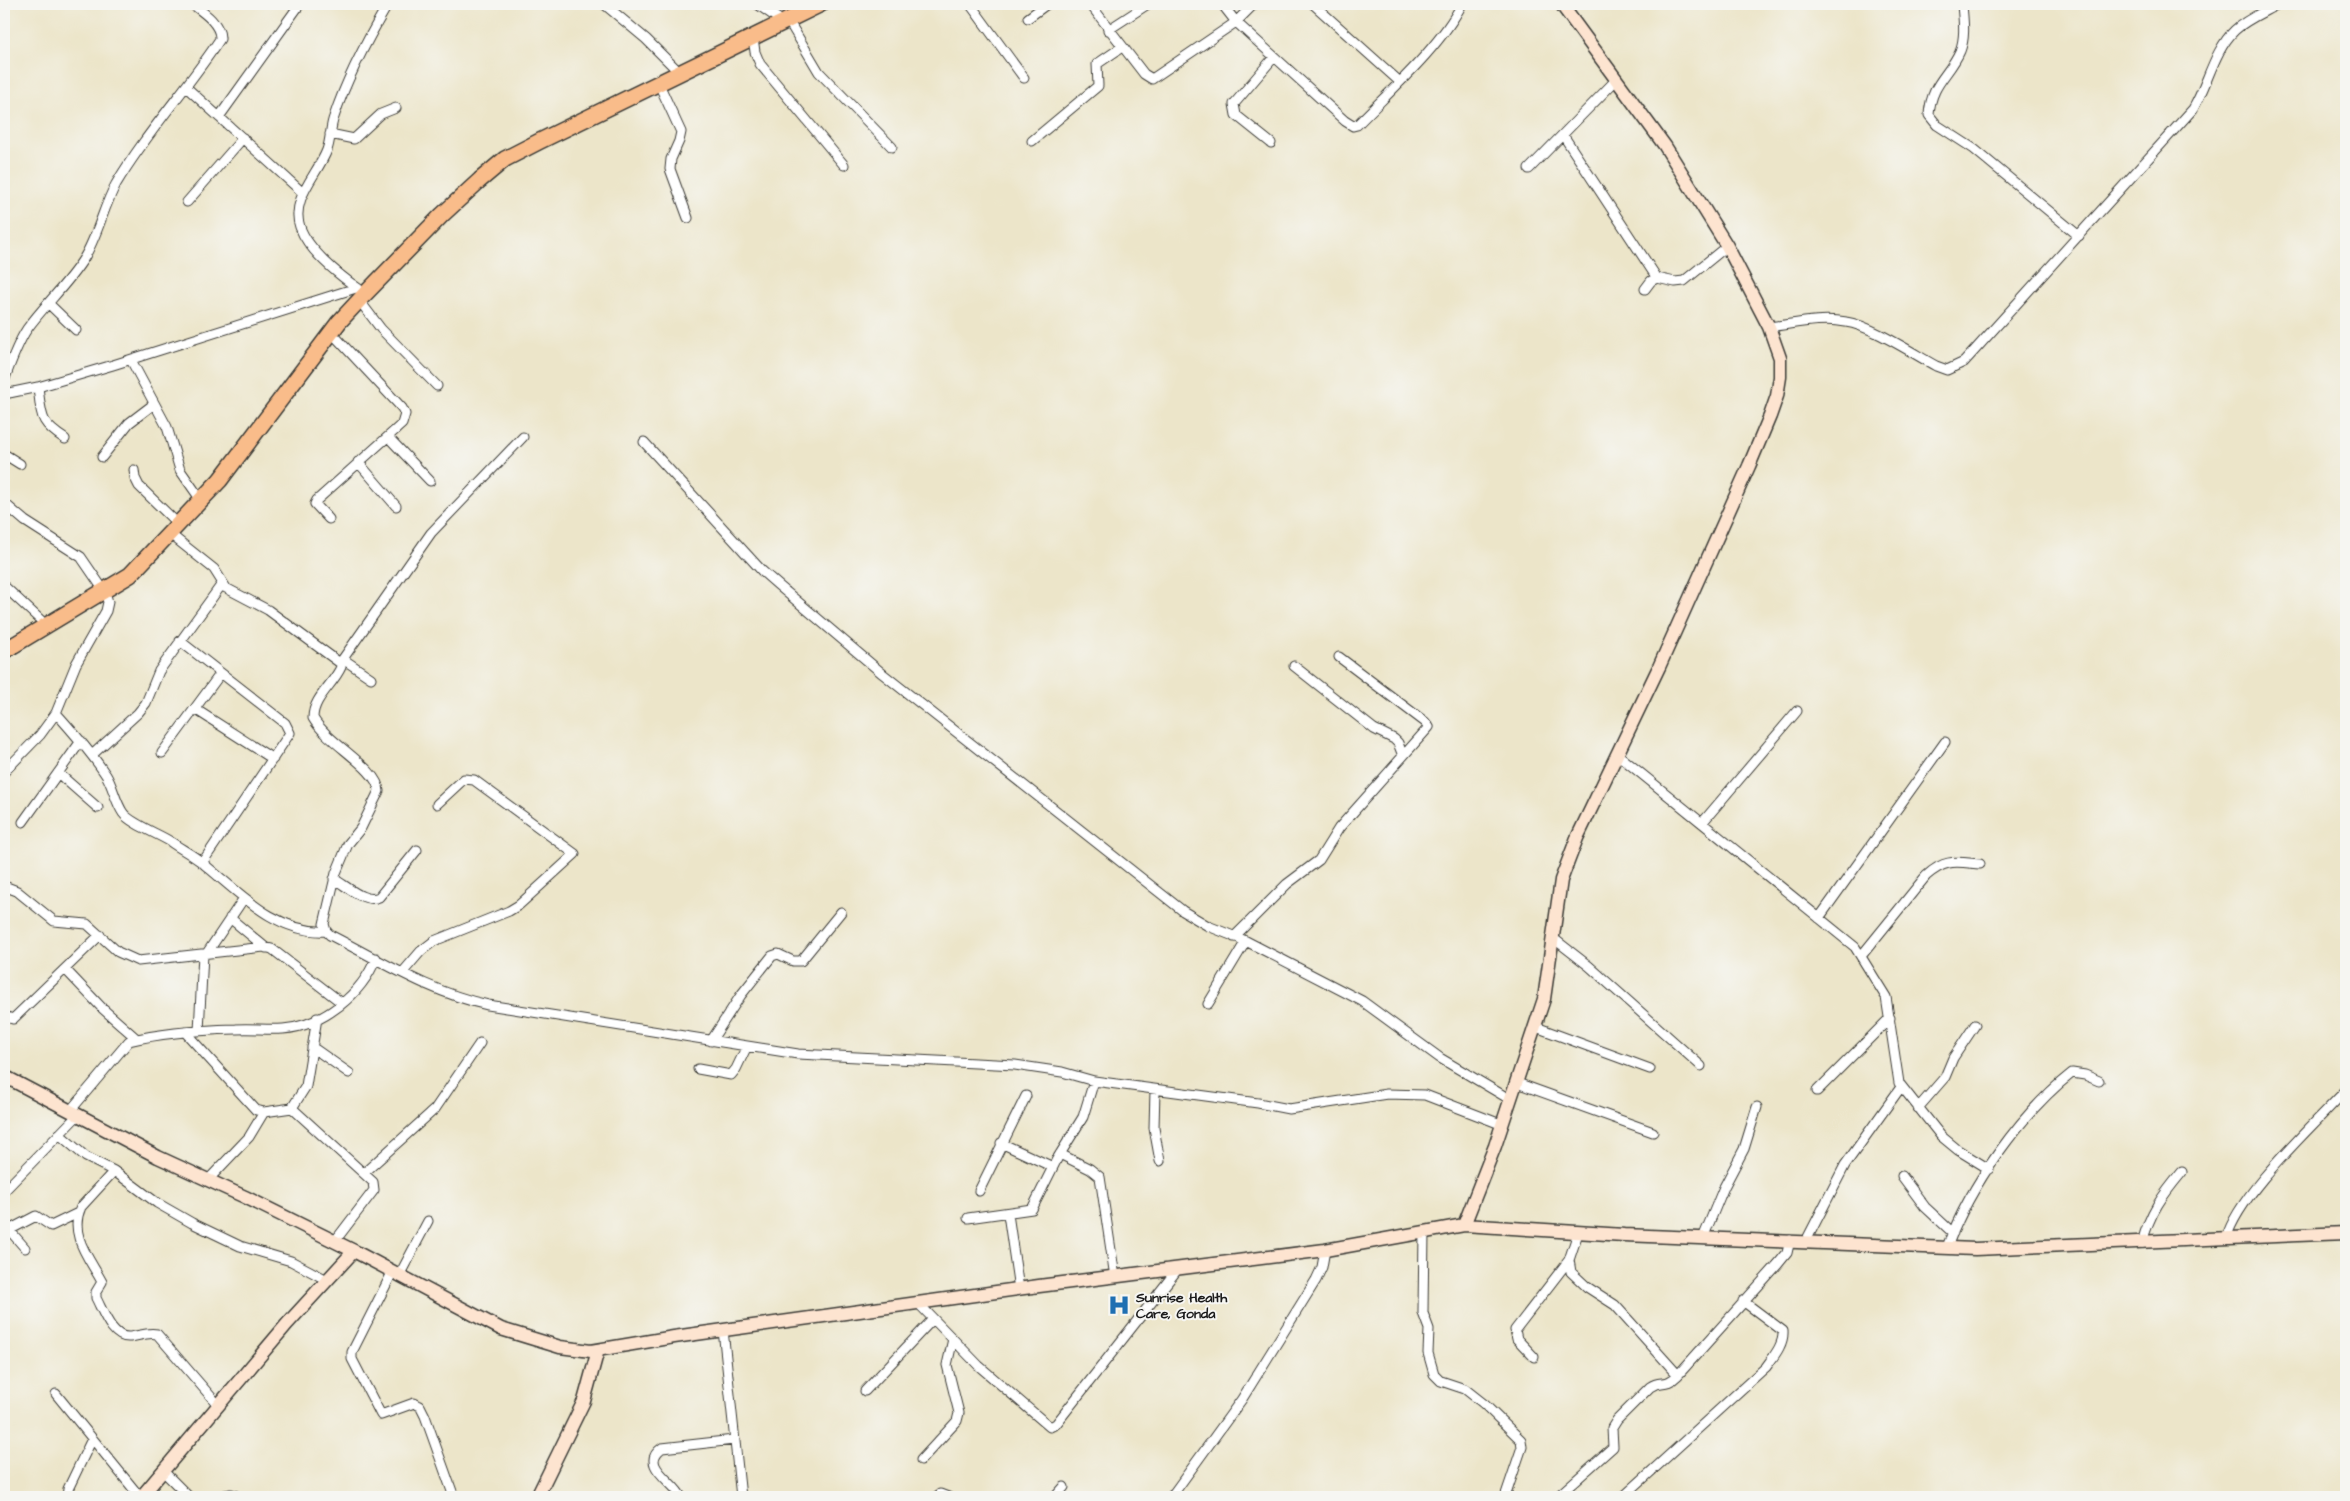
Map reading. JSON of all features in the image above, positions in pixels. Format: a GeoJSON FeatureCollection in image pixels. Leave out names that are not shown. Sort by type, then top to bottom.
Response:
{"type":"FeatureCollection","features":[{"type":"Feature","properties":{"kind":"main road"},"geometry":{"type":"LineString","coordinates":[[4,651],[105,592],[130,575],[175,530],[238,456],[360,294],[442,215],[505,159],[658,82],[821,4]]}},
{"type":"Feature","properties":{"kind":"main road"},"geometry":{"type":"LineString","coordinates":[[1464,1225],[1503,1125],[1544,999],[1561,880],[1577,838],[1659,667],[1770,416],[1777,396],[1780,376],[1780,358],[1769,327],[1726,246],[1665,146],[1561,4]]}},
{"type":"Feature","properties":{"kind":"main road"},"geometry":{"type":"LineString","coordinates":[[4,1076],[158,1157],[396,1272],[501,1329],[560,1347],[582,1351],[1019,1289],[1325,1250],[1464,1225],[1578,1233],[1975,1248],[2142,1243],[2346,1233]]}},
{"type":"Feature","properties":{"kind":"main road"},"geometry":{"type":"LineString","coordinates":[[142,1496],[354,1251]]}},
{"type":"Feature","properties":{"kind":"main road"},"geometry":{"type":"LineString","coordinates":[[538,1497],[584,1402],[598,1350]]}},
{"type":"Feature","properties":{"kind":"street"},"geometry":{"type":"LineString","coordinates":[[4,381],[26,331],[84,258],[116,184],[220,39],[220,35],[209,17],[192,4]]}},
{"type":"Feature","properties":{"kind":"street"},"geometry":{"type":"LineString","coordinates":[[219,117],[300,4]]}},
{"type":"Feature","properties":{"kind":"street"},"geometry":{"type":"LineString","coordinates":[[388,4],[369,37],[344,90],[333,118],[327,150],[303,193],[298,220],[307,243],[360,294],[381,329],[437,386]]}},
{"type":"Feature","properties":{"kind":"street"},"geometry":{"type":"LineString","coordinates":[[604,4],[646,38],[679,72]]}},
{"type":"Feature","properties":{"kind":"street"},"geometry":{"type":"LineString","coordinates":[[756,4],[786,21],[819,72],[892,147]]}},
{"type":"Feature","properties":{"kind":"street"},"geometry":{"type":"LineString","coordinates":[[970,4],[1024,78]]}},
{"type":"Feature","properties":{"kind":"street"},"geometry":{"type":"LineString","coordinates":[[1028,18],[1047,4]]}},
{"type":"Feature","properties":{"kind":"street"},"geometry":{"type":"LineString","coordinates":[[1090,4],[1108,30],[1144,74],[1155,79],[1236,22],[1254,4]]}},
{"type":"Feature","properties":{"kind":"street"},"geometry":{"type":"LineString","coordinates":[[1108,30],[1148,4]]}},
{"type":"Feature","properties":{"kind":"street"},"geometry":{"type":"LineString","coordinates":[[1222,4],[1236,22],[1345,121],[1354,126],[1400,82],[1449,26],[1462,4]]}},
{"type":"Feature","properties":{"kind":"street"},"geometry":{"type":"LineString","coordinates":[[1313,4],[1400,82]]}},
{"type":"Feature","properties":{"kind":"street"},"geometry":{"type":"LineString","coordinates":[[1962,4],[1962,42],[1956,57],[1935,88],[1929,115],[1937,125],[1974,149],[2079,236]]}},
{"type":"Feature","properties":{"kind":"street"},"geometry":{"type":"LineString","coordinates":[[1769,327],[1828,320],[1848,322],[1861,326],[1947,370],[1964,362],[2193,109],[2207,84],[2220,52],[2234,32],[2278,4]]}},
{"type":"Feature","properties":{"kind":"street"},"geometry":{"type":"LineString","coordinates":[[753,37],[755,52],[760,64],[844,165]]}},
{"type":"Feature","properties":{"kind":"street"},"geometry":{"type":"LineString","coordinates":[[1032,141],[1098,86],[1097,64],[1122,46]]}},
{"type":"Feature","properties":{"kind":"street"},"geometry":{"type":"LineString","coordinates":[[1271,143],[1236,115],[1233,108],[1234,104],[1274,57]]}},
{"type":"Feature","properties":{"kind":"street"},"geometry":{"type":"LineString","coordinates":[[1529,169],[1616,80]]}},
{"type":"Feature","properties":{"kind":"street"},"geometry":{"type":"LineString","coordinates":[[658,82],[680,132],[679,141],[671,159],[670,169],[688,218]]}},
{"type":"Feature","properties":{"kind":"street"},"geometry":{"type":"LineString","coordinates":[[186,87],[303,193]]}},
{"type":"Feature","properties":{"kind":"street"},"geometry":{"type":"LineString","coordinates":[[330,134],[354,139],[381,114],[396,108]]}},
{"type":"Feature","properties":{"kind":"street"},"geometry":{"type":"LineString","coordinates":[[1563,135],[1657,278]]}},
{"type":"Feature","properties":{"kind":"street"},"geometry":{"type":"LineString","coordinates":[[186,202],[243,138]]}},
{"type":"Feature","properties":{"kind":"street"},"geometry":{"type":"LineString","coordinates":[[1645,290],[1651,281],[1657,278],[1675,282],[1684,281],[1726,246]]}},
{"type":"Feature","properties":{"kind":"street"},"geometry":{"type":"LineString","coordinates":[[4,394],[38,388],[360,294]]}},
{"type":"Feature","properties":{"kind":"street"},"geometry":{"type":"LineString","coordinates":[[49,304],[76,330]]}},
{"type":"Feature","properties":{"kind":"street"},"geometry":{"type":"LineString","coordinates":[[329,518],[318,507],[316,502],[402,424],[405,414],[402,408],[331,332]]}},
{"type":"Feature","properties":{"kind":"street"},"geometry":{"type":"LineString","coordinates":[[131,360],[167,426],[180,470],[201,500]]}},
{"type":"Feature","properties":{"kind":"street"},"geometry":{"type":"LineString","coordinates":[[38,388],[44,422],[48,428],[65,439]]}},
{"type":"Feature","properties":{"kind":"street"},"geometry":{"type":"LineString","coordinates":[[102,457],[128,422],[154,404]]}},
{"type":"Feature","properties":{"kind":"street"},"geometry":{"type":"LineString","coordinates":[[388,437],[430,481]]}},
{"type":"Feature","properties":{"kind":"street"},"geometry":{"type":"LineString","coordinates":[[326,931],[324,924],[334,879],[348,844],[361,828],[379,791],[378,784],[373,775],[329,739],[313,718],[315,705],[338,675],[341,661],[431,532],[523,437]]}},
{"type":"Feature","properties":{"kind":"street"},"geometry":{"type":"LineString","coordinates":[[644,442],[762,571],[882,674],[1183,911],[1208,926],[1246,941],[1362,1001],[1440,1058],[1511,1100]]}},
{"type":"Feature","properties":{"kind":"street"},"geometry":{"type":"LineString","coordinates":[[4,454],[20,464]]}},
{"type":"Feature","properties":{"kind":"street"},"geometry":{"type":"LineString","coordinates":[[358,462],[396,506]]}},
{"type":"Feature","properties":{"kind":"street"},"geometry":{"type":"LineString","coordinates":[[134,470],[139,486],[175,530],[214,568],[222,584],[233,593],[268,610],[341,661],[371,678]]}},
{"type":"Feature","properties":{"kind":"street"},"geometry":{"type":"LineString","coordinates":[[4,522],[6,504]]}},
{"type":"Feature","properties":{"kind":"street"},"geometry":{"type":"LineString","coordinates":[[4,772],[40,735],[56,713],[76,664],[106,611],[108,602],[105,592],[81,557],[25,521],[6,504]]}},
{"type":"Feature","properties":{"kind":"street"},"geometry":{"type":"LineString","coordinates":[[92,755],[142,708],[159,671],[222,584]]}},
{"type":"Feature","properties":{"kind":"street"},"geometry":{"type":"LineString","coordinates":[[4,586],[47,626]]}},
{"type":"Feature","properties":{"kind":"street"},"geometry":{"type":"LineString","coordinates":[[180,641],[289,727],[288,737],[202,863]]}},
{"type":"Feature","properties":{"kind":"street"},"geometry":{"type":"LineString","coordinates":[[1234,937],[1287,884],[1319,860],[1339,828],[1428,729],[1428,724],[1339,657]]}},
{"type":"Feature","properties":{"kind":"street"},"geometry":{"type":"LineString","coordinates":[[1294,666],[1374,729],[1394,738],[1403,756]]}},
{"type":"Feature","properties":{"kind":"street"},"geometry":{"type":"LineString","coordinates":[[162,753],[221,673]]}},
{"type":"Feature","properties":{"kind":"street"},"geometry":{"type":"LineString","coordinates":[[195,709],[273,759]]}},
{"type":"Feature","properties":{"kind":"street"},"geometry":{"type":"LineString","coordinates":[[1702,823],[1797,710]]}},
{"type":"Feature","properties":{"kind":"street"},"geometry":{"type":"LineString","coordinates":[[56,713],[81,741],[107,776],[120,807],[126,816],[163,837],[202,863],[244,898],[273,918],[301,929],[326,931],[426,984],[465,1000],[798,1054],[1015,1065],[1062,1072],[1094,1081],[1258,1103],[1289,1109],[1387,1094],[1414,1093],[1425,1095],[1503,1125]]}},
{"type":"Feature","properties":{"kind":"street"},"geometry":{"type":"LineString","coordinates":[[23,822],[81,741]]}},
{"type":"Feature","properties":{"kind":"street"},"geometry":{"type":"LineString","coordinates":[[1819,918],[1945,742]]}},
{"type":"Feature","properties":{"kind":"street"},"geometry":{"type":"LineString","coordinates":[[1617,754],[1856,947],[1886,996],[1896,1074],[1901,1087],[1941,1136],[1958,1150],[1989,1169]]}},
{"type":"Feature","properties":{"kind":"street"},"geometry":{"type":"LineString","coordinates":[[58,773],[98,808]]}},
{"type":"Feature","properties":{"kind":"street"},"geometry":{"type":"LineString","coordinates":[[403,972],[421,951],[434,941],[509,911],[575,854],[474,780],[464,779],[437,804]]}},
{"type":"Feature","properties":{"kind":"street"},"geometry":{"type":"LineString","coordinates":[[334,879],[365,898],[375,899],[379,897],[417,850]]}},
{"type":"Feature","properties":{"kind":"street"},"geometry":{"type":"LineString","coordinates":[[1862,956],[1926,876],[1937,866],[1952,861],[1980,864]]}},
{"type":"Feature","properties":{"kind":"street"},"geometry":{"type":"LineString","coordinates":[[4,886],[17,891],[54,921],[87,924],[118,952],[138,960],[266,948]]}},
{"type":"Feature","properties":{"kind":"street"},"geometry":{"type":"LineString","coordinates":[[199,1031],[205,954],[244,898]]}},
{"type":"Feature","properties":{"kind":"street"},"geometry":{"type":"LineString","coordinates":[[711,1041],[741,995],[772,956],[778,954],[793,961],[801,961],[841,912]]}},
{"type":"Feature","properties":{"kind":"street"},"geometry":{"type":"LineString","coordinates":[[230,918],[266,948],[278,952],[342,1003]]}},
{"type":"Feature","properties":{"kind":"street"},"geometry":{"type":"LineString","coordinates":[[4,1016],[13,1019],[100,935]]}},
{"type":"Feature","properties":{"kind":"street"},"geometry":{"type":"LineString","coordinates":[[1554,938],[1589,966],[1701,1066]]}},
{"type":"Feature","properties":{"kind":"street"},"geometry":{"type":"LineString","coordinates":[[1208,1004],[1246,941]]}},
{"type":"Feature","properties":{"kind":"street"},"geometry":{"type":"LineString","coordinates":[[4,1191],[59,1134],[129,1041],[185,1032],[284,1029],[317,1018],[328,1013],[357,991],[370,974],[376,958]]}},
{"type":"Feature","properties":{"kind":"street"},"geometry":{"type":"LineString","coordinates":[[65,969],[137,1039]]}},
{"type":"Feature","properties":{"kind":"street"},"geometry":{"type":"LineString","coordinates":[[185,1032],[256,1110],[264,1112],[292,1108],[306,1086],[317,1018]]}},
{"type":"Feature","properties":{"kind":"street"},"geometry":{"type":"LineString","coordinates":[[1817,1091],[1890,1018]]}},
{"type":"Feature","properties":{"kind":"street"},"geometry":{"type":"LineString","coordinates":[[1918,1108],[1946,1077],[1953,1058],[1975,1025]]}},
{"type":"Feature","properties":{"kind":"street"},"geometry":{"type":"LineString","coordinates":[[1536,1027],[1650,1069]]}},
{"type":"Feature","properties":{"kind":"street"},"geometry":{"type":"LineString","coordinates":[[364,1174],[435,1109],[480,1043]]}},
{"type":"Feature","properties":{"kind":"street"},"geometry":{"type":"LineString","coordinates":[[698,1070],[731,1075],[747,1046]]}},
{"type":"Feature","properties":{"kind":"street"},"geometry":{"type":"LineString","coordinates":[[312,1047],[349,1073]]}},
{"type":"Feature","properties":{"kind":"street"},"geometry":{"type":"LineString","coordinates":[[1947,1247],[1958,1220],[1989,1169],[2018,1129],[2062,1081],[2072,1074],[2078,1073],[2099,1081]]}},
{"type":"Feature","properties":{"kind":"street"},"geometry":{"type":"LineString","coordinates":[[968,1218],[1008,1214],[1032,1209],[1060,1154],[1083,1117],[1094,1081]]}},
{"type":"Feature","properties":{"kind":"street"},"geometry":{"type":"LineString","coordinates":[[1517,1083],[1653,1132]]}},
{"type":"Feature","properties":{"kind":"street"},"geometry":{"type":"LineString","coordinates":[[1806,1241],[1845,1166],[1901,1087]]}},
{"type":"Feature","properties":{"kind":"street"},"geometry":{"type":"LineString","coordinates":[[1155,1090],[1154,1128],[1160,1161]]}},
{"type":"Feature","properties":{"kind":"street"},"geometry":{"type":"LineString","coordinates":[[2226,1239],[2230,1224],[2237,1213],[2269,1173],[2346,1090]]}},
{"type":"Feature","properties":{"kind":"street"},"geometry":{"type":"LineString","coordinates":[[979,1191],[1001,1143],[1026,1096]]}},
{"type":"Feature","properties":{"kind":"street"},"geometry":{"type":"LineString","coordinates":[[292,1108],[373,1182],[374,1190],[335,1241]]}},
{"type":"Feature","properties":{"kind":"street"},"geometry":{"type":"LineString","coordinates":[[1703,1238],[1724,1187],[1744,1149],[1757,1108]]}},
{"type":"Feature","properties":{"kind":"street"},"geometry":{"type":"LineString","coordinates":[[208,1180],[249,1137],[264,1112]]}},
{"type":"Feature","properties":{"kind":"street"},"geometry":{"type":"LineString","coordinates":[[59,1134],[86,1157],[114,1171],[157,1203],[192,1223],[240,1246],[290,1261],[327,1280]]}},
{"type":"Feature","properties":{"kind":"street"},"geometry":{"type":"LineString","coordinates":[[1001,1143],[1053,1167]]}},
{"type":"Feature","properties":{"kind":"street"},"geometry":{"type":"LineString","coordinates":[[1060,1154],[1090,1169],[1100,1177],[1115,1277]]}},
{"type":"Feature","properties":{"kind":"street"},"geometry":{"type":"LineString","coordinates":[[114,1171],[81,1207],[78,1213],[82,1248],[102,1282],[96,1292],[96,1298],[116,1333],[123,1337],[146,1333],[157,1334],[219,1406]]}},
{"type":"Feature","properties":{"kind":"street"},"geometry":{"type":"LineString","coordinates":[[2142,1243],[2146,1226],[2158,1201],[2182,1172]]}},
{"type":"Feature","properties":{"kind":"street"},"geometry":{"type":"LineString","coordinates":[[1902,1176],[1925,1207],[1953,1233]]}},
{"type":"Feature","properties":{"kind":"street"},"geometry":{"type":"LineString","coordinates":[[25,1248],[6,1227],[31,1217],[40,1217],[51,1226],[78,1213]]}},
{"type":"Feature","properties":{"kind":"street"},"geometry":{"type":"LineString","coordinates":[[1008,1214],[1019,1289]]}},
{"type":"Feature","properties":{"kind":"street"},"geometry":{"type":"LineString","coordinates":[[428,1221],[396,1272],[352,1352],[352,1359],[381,1415],[414,1403],[420,1406],[454,1497]]}},
{"type":"Feature","properties":{"kind":"street"},"geometry":{"type":"LineString","coordinates":[[1424,1232],[1423,1313],[1429,1329],[1428,1353],[1434,1374],[1441,1381],[1465,1388],[1521,1440],[1522,1447],[1505,1497]]}},
{"type":"Feature","properties":{"kind":"street"},"geometry":{"type":"LineString","coordinates":[[1578,1233],[1570,1260],[1571,1272],[1576,1278],[1615,1305],[1678,1375]]}},
{"type":"Feature","properties":{"kind":"street"},"geometry":{"type":"LineString","coordinates":[[1557,1497],[1613,1446],[1612,1428],[1617,1420],[1654,1384],[1670,1382],[1678,1375],[1742,1301],[1785,1256],[1790,1240]]}},
{"type":"Feature","properties":{"kind":"street"},"geometry":{"type":"LineString","coordinates":[[1172,1497],[1242,1399],[1306,1296],[1322,1267],[1325,1250]]}},
{"type":"Feature","properties":{"kind":"street"},"geometry":{"type":"LineString","coordinates":[[1534,1357],[1517,1339],[1515,1330],[1570,1260]]}},
{"type":"Feature","properties":{"kind":"street"},"geometry":{"type":"LineString","coordinates":[[918,1303],[979,1366],[1047,1426],[1053,1426],[1177,1270]]}},
{"type":"Feature","properties":{"kind":"street"},"geometry":{"type":"LineString","coordinates":[[1622,1497],[1766,1367],[1777,1351],[1782,1341],[1783,1332],[1742,1301]]}},
{"type":"Feature","properties":{"kind":"street"},"geometry":{"type":"LineString","coordinates":[[865,1391],[933,1319]]}},
{"type":"Feature","properties":{"kind":"street"},"geometry":{"type":"LineString","coordinates":[[723,1330],[740,1497]]}},
{"type":"Feature","properties":{"kind":"street"},"geometry":{"type":"LineString","coordinates":[[921,1460],[958,1421],[959,1413],[947,1365],[953,1339]]}},
{"type":"Feature","properties":{"kind":"street"},"geometry":{"type":"LineString","coordinates":[[56,1394],[142,1496]]}},
{"type":"Feature","properties":{"kind":"street"},"geometry":{"type":"LineString","coordinates":[[67,1497],[68,1489],[92,1438]]}},
{"type":"Feature","properties":{"kind":"street"},"geometry":{"type":"LineString","coordinates":[[681,1497],[656,1469],[654,1460],[658,1450],[734,1440]]}},
{"type":"Feature","properties":{"kind":"street"},"geometry":{"type":"LineString","coordinates":[[163,1471],[189,1497]]}},
{"type":"Feature","properties":{"kind":"street"},"geometry":{"type":"LineString","coordinates":[[1055,1497],[1064,1487]]}},
{"type":"Feature","properties":{"kind":"street"},"geometry":{"type":"LineString","coordinates":[[936,1497],[940,1494],[948,1497]]}},
{"type":"Feature","properties":{"kind":"street"},"geometry":{"type":"LineString","coordinates":[[216,1497],[235,1496]]}},
{"type":"Feature","properties":{"kind":"place","name":"Sunrise Health Care, Gonda"},"geometry":{"type":"Point","coordinates":[1119,1305]}}]}
